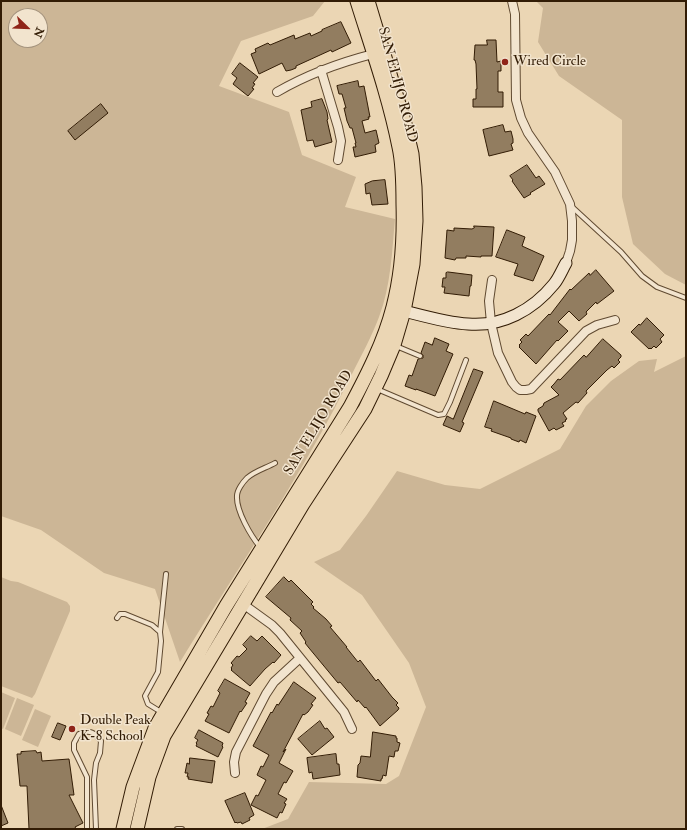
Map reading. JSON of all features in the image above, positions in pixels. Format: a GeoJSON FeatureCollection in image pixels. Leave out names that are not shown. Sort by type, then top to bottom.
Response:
{"type":"FeatureCollection","features":[{"type":"Feature","properties":{"kind":"main road","name":"SAN ELIJO ROAD"},"geometry":{"type":"LineString","coordinates":[[137,829],[149,777],[164,736],[303,504],[365,409],[394,345],[399,310],[399,276],[403,246],[402,183],[399,148],[394,125],[357,1]]}},
{"type":"Feature","properties":{"kind":"main road","name":"SAN ELIJO ROAD"},"geometry":{"type":"LineString","coordinates":[[123,829],[133,787],[155,728],[262,548],[350,407],[368,375],[380,346],[399,310],[413,264],[416,221],[412,154],[405,124],[368,1]]}},
{"type":"Feature","properties":{"kind":"main road"},"geometry":{"type":"LineString","coordinates":[[375,388],[372,382],[382,356],[380,346]]}},
{"type":"Feature","properties":{"kind":"street"},"geometry":{"type":"LineString","coordinates":[[399,310],[466,324],[491,323],[506,319],[524,312],[536,302],[555,283],[566,263],[572,240],[570,204],[554,172],[528,133],[521,118],[516,100],[515,14],[512,1]]}},
{"type":"Feature","properties":{"kind":"street"},"geometry":{"type":"LineString","coordinates":[[276,92],[321,70],[348,60],[373,54]]}},
{"type":"Feature","properties":{"kind":"street"},"geometry":{"type":"LineString","coordinates":[[321,70],[341,141],[338,160]]}},
{"type":"Feature","properties":{"kind":"street"},"geometry":{"type":"LineString","coordinates":[[492,280],[489,301],[491,323],[498,353],[512,382],[520,390],[532,389],[586,331],[597,325],[615,320]]}},
{"type":"Feature","properties":{"kind":"street"},"geometry":{"type":"LineString","coordinates":[[243,604],[272,624],[344,712],[352,729]]}},
{"type":"Feature","properties":{"kind":"street"},"geometry":{"type":"LineString","coordinates":[[235,773],[234,762],[236,752],[266,694],[274,682],[300,658]]}},
{"type":"Feature","properties":{"kind":"lane"},"geometry":{"type":"LineString","coordinates":[[570,204],[621,252],[642,276],[657,287],[686,298]]}},
{"type":"Feature","properties":{"kind":"lane"},"geometry":{"type":"LineString","coordinates":[[394,345],[420,356]]}},
{"type":"Feature","properties":{"kind":"lane"},"geometry":{"type":"LineString","coordinates":[[375,388],[438,415],[444,414],[466,360]]}},
{"type":"Feature","properties":{"kind":"lane"},"geometry":{"type":"LineString","coordinates":[[262,548],[252,537],[243,519],[237,496],[239,489],[247,478],[275,463]]}},
{"type":"Feature","properties":{"kind":"lane"},"geometry":{"type":"LineString","coordinates":[[269,467],[270,472]]}},
{"type":"Feature","properties":{"kind":"lane"},"geometry":{"type":"LineString","coordinates":[[163,714],[148,704],[145,696],[158,672],[161,641],[160,632],[166,574]]}},
{"type":"Feature","properties":{"kind":"lane"},"geometry":{"type":"LineString","coordinates":[[117,618],[120,614],[125,614],[152,625],[160,632]]}},
{"type":"Feature","properties":{"kind":"lane"},"geometry":{"type":"LineString","coordinates":[[87,829],[87,777],[74,750],[74,743],[79,734],[89,731],[95,733],[102,741],[100,753],[96,763],[94,780],[96,829]]}},
{"type":"Feature","properties":{"kind":"lane"},"geometry":{"type":"LineString","coordinates":[[177,829],[182,829]]}},
{"type":"Feature","properties":{"kind":"shaded area"},"geometry":{"type":"Polygon","coordinates":[[[1,1],[325,1],[313,16],[241,41],[219,86],[289,112],[302,155],[356,177],[345,207],[395,219],[390,268],[383,305],[370,338],[334,410],[270,519],[180,662],[155,589],[104,573],[41,530],[1,516],[1,1]]]}},
{"type":"Feature","properties":{"kind":"shaded area"},"geometry":{"type":"Polygon","coordinates":[[[536,1],[686,1],[686,285],[665,274],[633,244],[622,197],[622,120],[559,76],[538,42],[543,8],[536,1]]]}},
{"type":"Feature","properties":{"kind":"shaded area"},"geometry":{"type":"Polygon","coordinates":[[[686,356],[686,829],[262,829],[288,819],[309,782],[386,784],[399,776],[426,707],[409,663],[362,595],[314,562],[340,550],[397,471],[445,485],[480,489],[560,449],[586,406],[611,381],[639,361],[657,359],[654,372],[686,356]]]}},
{"type":"Feature","properties":{"kind":"shaded area"},"geometry":{"type":"Polygon","coordinates":[[[1,577],[18,582],[67,602],[70,606],[70,611],[32,698],[1,686],[1,577]]]}},
{"type":"Feature","properties":{"kind":"shaded area"},"geometry":{"type":"Polygon","coordinates":[[[1,692],[15,698],[3,729],[1,728],[1,692]]]}},
{"type":"Feature","properties":{"kind":"shaded area"},"geometry":{"type":"Polygon","coordinates":[[[17,698],[34,705],[21,736],[5,729],[17,698]]]}},
{"type":"Feature","properties":{"kind":"shaded area"},"geometry":{"type":"Polygon","coordinates":[[[35,709],[51,716],[38,747],[22,740],[35,709]]]}},
{"type":"Feature","properties":{"kind":"building"},"geometry":{"type":"Polygon","coordinates":[[[341,22],[351,43],[332,52],[331,50],[296,66],[296,68],[291,70],[286,71],[282,63],[259,74],[251,54],[256,52],[255,49],[268,43],[270,45],[294,35],[295,39],[310,33],[311,36],[341,22]]]}},
{"type":"Feature","properties":{"kind":"building"},"geometry":{"type":"Polygon","coordinates":[[[487,40],[496,40],[497,62],[501,61],[501,71],[498,71],[498,92],[503,92],[503,107],[473,107],[473,99],[476,99],[477,89],[476,64],[474,60],[475,45],[487,45],[487,40]]]}},
{"type":"Feature","properties":{"kind":"building"},"geometry":{"type":"Polygon","coordinates":[[[240,63],[258,77],[253,83],[255,84],[252,88],[254,89],[248,96],[233,84],[237,78],[232,74],[240,63]]]}},
{"type":"Feature","properties":{"kind":"building"},"geometry":{"type":"Polygon","coordinates":[[[358,81],[359,87],[364,86],[370,117],[368,117],[369,119],[362,121],[365,133],[376,130],[379,143],[375,145],[376,152],[355,157],[353,147],[356,147],[356,143],[352,128],[350,128],[347,121],[344,108],[346,108],[342,94],[339,94],[337,86],[358,81]]]}},
{"type":"Feature","properties":{"kind":"building"},"geometry":{"type":"Polygon","coordinates":[[[322,99],[327,112],[327,120],[332,142],[315,147],[313,140],[307,141],[301,110],[312,107],[311,102],[322,99]]]}},
{"type":"Feature","properties":{"kind":"building"},"geometry":{"type":"Polygon","coordinates":[[[101,104],[108,113],[75,140],[68,131],[101,104]]]}},
{"type":"Feature","properties":{"kind":"building"},"geometry":{"type":"Polygon","coordinates":[[[503,125],[505,132],[511,131],[513,143],[511,144],[513,150],[489,156],[483,130],[503,125]]]}},
{"type":"Feature","properties":{"kind":"building"},"geometry":{"type":"Polygon","coordinates":[[[527,165],[536,178],[539,176],[545,184],[524,198],[510,176],[527,165]]]}},
{"type":"Feature","properties":{"kind":"building"},"geometry":{"type":"Polygon","coordinates":[[[385,180],[388,204],[372,205],[370,193],[366,194],[365,184],[372,181],[385,180]]]}},
{"type":"Feature","properties":{"kind":"building"},"geometry":{"type":"Polygon","coordinates":[[[474,226],[494,227],[492,256],[466,256],[466,258],[456,258],[455,260],[445,258],[447,230],[454,231],[454,228],[472,229],[474,226]]]}},
{"type":"Feature","properties":{"kind":"building"},"geometry":{"type":"Polygon","coordinates":[[[507,230],[525,237],[522,246],[544,256],[533,281],[514,275],[518,264],[496,257],[507,230]]]}},
{"type":"Feature","properties":{"kind":"building"},"geometry":{"type":"Polygon","coordinates":[[[596,270],[614,291],[597,304],[596,302],[586,312],[587,314],[579,321],[569,311],[558,322],[568,331],[558,341],[557,340],[536,364],[519,347],[522,342],[520,340],[526,334],[528,336],[549,314],[550,315],[570,289],[571,290],[589,273],[590,275],[596,270]]]}},
{"type":"Feature","properties":{"kind":"building"},"geometry":{"type":"Polygon","coordinates":[[[446,273],[472,275],[469,296],[444,293],[445,287],[442,287],[443,278],[446,278],[446,273]]]}},
{"type":"Feature","properties":{"kind":"building"},"geometry":{"type":"Polygon","coordinates":[[[647,318],[664,335],[660,339],[662,342],[656,348],[654,346],[649,349],[631,332],[647,318]]]}},
{"type":"Feature","properties":{"kind":"building"},"geometry":{"type":"Polygon","coordinates":[[[435,338],[449,344],[446,351],[453,354],[435,396],[405,386],[409,375],[412,376],[418,359],[423,358],[421,353],[425,342],[432,345],[435,338]]]}},
{"type":"Feature","properties":{"kind":"building"},"geometry":{"type":"Polygon","coordinates":[[[603,339],[621,355],[618,360],[620,362],[614,368],[612,366],[607,370],[586,391],[587,393],[578,403],[576,402],[563,413],[567,419],[562,423],[564,426],[556,430],[554,428],[549,431],[538,409],[543,406],[544,403],[559,395],[551,387],[558,379],[560,380],[584,355],[586,357],[603,339]]]}},
{"type":"Feature","properties":{"kind":"building"},"geometry":{"type":"Polygon","coordinates":[[[474,369],[483,372],[462,422],[464,423],[460,432],[443,425],[447,416],[453,419],[474,369]]]}},
{"type":"Feature","properties":{"kind":"building"},"geometry":{"type":"Polygon","coordinates":[[[494,401],[525,414],[526,412],[536,416],[526,443],[520,440],[519,442],[511,439],[485,427],[494,401]]]}},
{"type":"Feature","properties":{"kind":"building"},"geometry":{"type":"Polygon","coordinates":[[[284,577],[289,582],[291,580],[313,602],[311,604],[314,607],[313,608],[332,626],[330,627],[358,662],[360,660],[376,681],[378,679],[398,703],[396,705],[399,708],[398,710],[380,726],[366,707],[365,708],[358,700],[357,702],[340,682],[338,683],[309,648],[300,633],[302,631],[290,620],[291,618],[266,597],[284,577]]]}},
{"type":"Feature","properties":{"kind":"building"},"geometry":{"type":"Polygon","coordinates":[[[251,636],[257,641],[262,636],[281,655],[274,663],[273,662],[265,669],[250,686],[231,670],[233,665],[231,663],[237,656],[239,657],[247,649],[243,645],[251,636]]]}},
{"type":"Feature","properties":{"kind":"building"},"geometry":{"type":"Polygon","coordinates":[[[225,679],[250,693],[245,702],[247,703],[241,712],[240,711],[229,733],[205,721],[209,714],[207,713],[211,706],[213,707],[220,693],[218,691],[225,679]]]}},
{"type":"Feature","properties":{"kind":"building"},"geometry":{"type":"Polygon","coordinates":[[[294,682],[316,698],[311,704],[313,705],[308,712],[304,715],[303,714],[283,752],[286,749],[279,763],[293,771],[286,783],[284,782],[278,794],[287,799],[284,803],[286,804],[282,813],[280,812],[277,818],[251,805],[256,795],[258,796],[266,780],[257,775],[261,766],[263,767],[269,755],[253,746],[271,712],[272,713],[294,682]]]}},
{"type":"Feature","properties":{"kind":"building"},"geometry":{"type":"Polygon","coordinates":[[[320,721],[325,729],[327,728],[334,737],[312,755],[298,739],[320,721]]]}},
{"type":"Feature","properties":{"kind":"building"},"geometry":{"type":"Polygon","coordinates":[[[58,723],[66,726],[60,740],[52,737],[58,723]]]}},
{"type":"Feature","properties":{"kind":"building"},"geometry":{"type":"Polygon","coordinates":[[[199,730],[223,743],[223,747],[218,757],[196,746],[198,740],[195,738],[199,730]]]}},
{"type":"Feature","properties":{"kind":"building"},"geometry":{"type":"Polygon","coordinates":[[[373,732],[396,736],[397,742],[400,743],[398,751],[395,751],[394,757],[389,756],[386,776],[383,775],[381,781],[357,777],[358,765],[360,763],[361,756],[370,757],[373,732]]]}},
{"type":"Feature","properties":{"kind":"building"},"geometry":{"type":"Polygon","coordinates":[[[36,751],[37,753],[41,752],[42,761],[69,759],[74,795],[69,795],[83,823],[75,827],[76,829],[29,829],[27,786],[20,786],[17,754],[21,754],[21,752],[36,751]]]}},
{"type":"Feature","properties":{"kind":"building"},"geometry":{"type":"Polygon","coordinates":[[[336,754],[340,775],[313,779],[312,772],[309,773],[307,758],[336,754]]]}},
{"type":"Feature","properties":{"kind":"building"},"geometry":{"type":"Polygon","coordinates":[[[190,758],[215,761],[212,783],[188,779],[188,773],[185,773],[187,763],[189,764],[190,758]]]}},
{"type":"Feature","properties":{"kind":"building"},"geometry":{"type":"Polygon","coordinates":[[[245,793],[254,815],[249,818],[250,820],[242,824],[241,822],[235,823],[225,801],[245,793]]]}},
{"type":"Feature","properties":{"kind":"building"},"geometry":{"type":"Polygon","coordinates":[[[1,805],[8,823],[1,826],[1,805]]]}},
{"type":"Feature","properties":{"kind":"place","name":"Wired Circle"},"geometry":{"type":"Point","coordinates":[505,62]}},
{"type":"Feature","properties":{"kind":"place","name":"Double Peak K-8 School"},"geometry":{"type":"Point","coordinates":[72,729]}}]}
